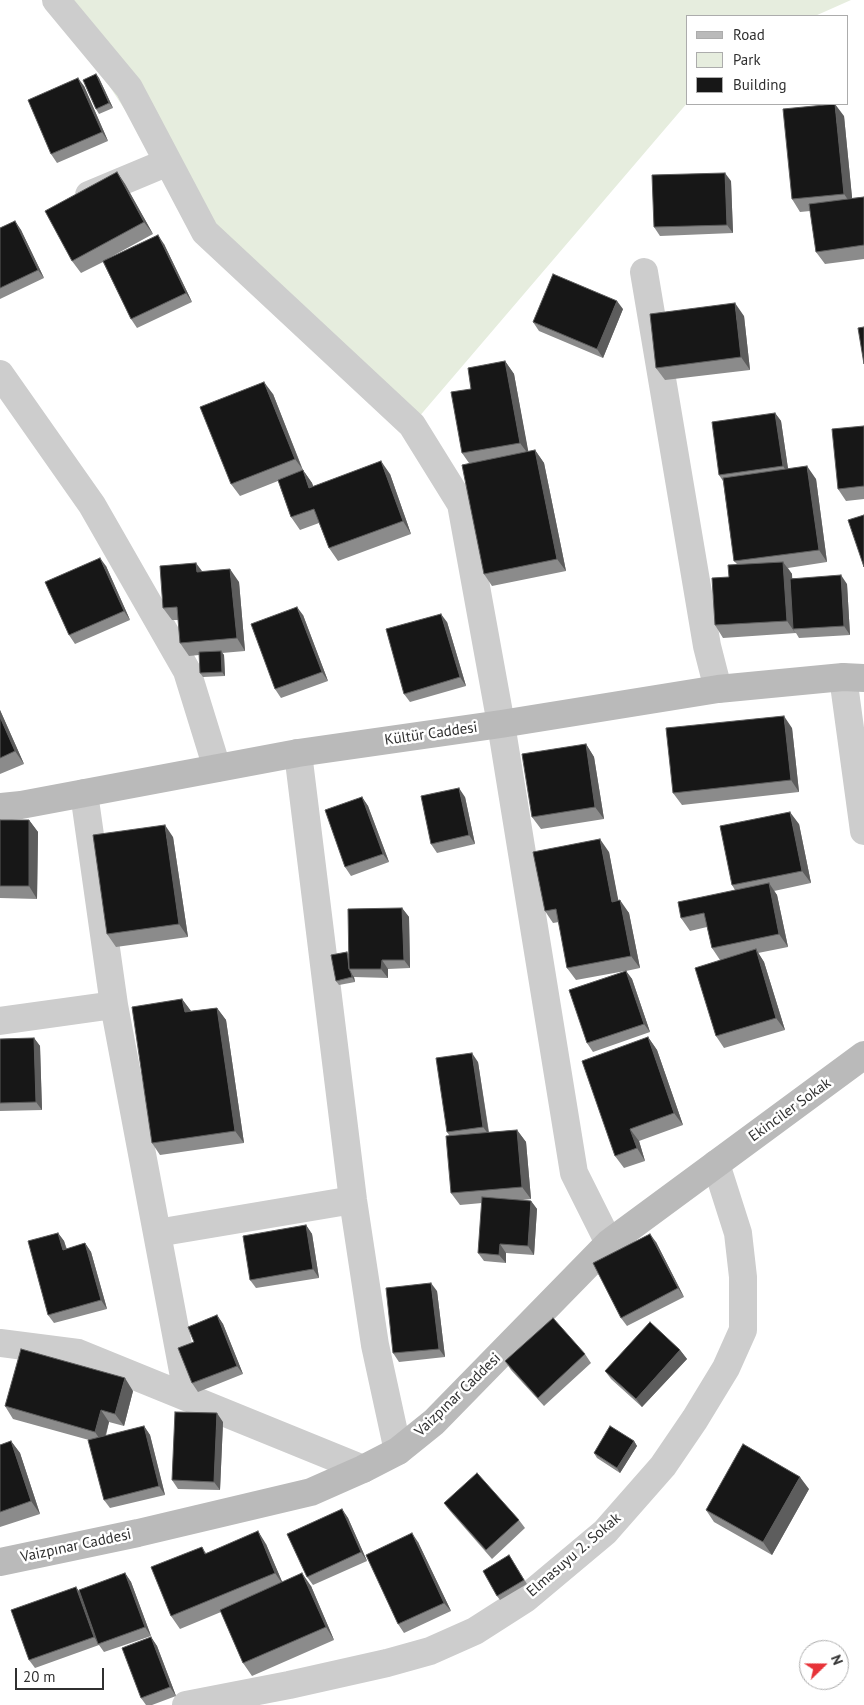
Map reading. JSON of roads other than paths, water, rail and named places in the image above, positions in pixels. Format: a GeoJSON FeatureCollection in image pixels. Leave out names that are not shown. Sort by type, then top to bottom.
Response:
{"type":"FeatureCollection","features":[{"type":"Feature","properties":{"kind":"street"},"geometry":{"type":"LineString","coordinates":[[56,0],[129,88],[205,232],[412,425],[461,504],[501,724],[574,1173],[610,1243]]}},
{"type":"Feature","properties":{"kind":"street"},"geometry":{"type":"LineString","coordinates":[[70,202],[168,162]]}},
{"type":"Feature","properties":{"kind":"street"},"geometry":{"type":"LineString","coordinates":[[644,272],[707,646],[718,689]]}},
{"type":"Feature","properties":{"kind":"street"},"geometry":{"type":"LineString","coordinates":[[0,374],[92,505],[187,671],[217,768]]}},
{"type":"Feature","properties":{"kind":"street"},"geometry":{"type":"LineString","coordinates":[[853,678],[864,831]]}},
{"type":"Feature","properties":{"kind":"street","name":"Kültür Caddesi"},"geometry":{"type":"LineString","coordinates":[[0,807],[21,805],[298,753],[501,724],[718,689],[853,678]]}},
{"type":"Feature","properties":{"kind":"street"},"geometry":{"type":"LineString","coordinates":[[298,753],[353,1200],[375,1345],[398,1451]]}},
{"type":"Feature","properties":{"kind":"street"},"geometry":{"type":"LineString","coordinates":[[84,793],[114,1005],[188,1398]]}},
{"type":"Feature","properties":{"kind":"street"},"geometry":{"type":"LineString","coordinates":[[0,1021],[114,1005]]}},
{"type":"Feature","properties":{"kind":"street","name":"Ekinciler Sokak"},"geometry":{"type":"LineString","coordinates":[[716,1164],[864,1055]]}},
{"type":"Feature","properties":{"kind":"street","name":"Vaizpınar Caddesi"},"geometry":{"type":"LineString","coordinates":[[0,1562],[138,1533],[311,1492],[398,1451],[434,1422],[610,1243],[716,1164]]}},
{"type":"Feature","properties":{"kind":"street","name":"Elmasuyu 2. Sokak"},"geometry":{"type":"LineString","coordinates":[[186,1705],[370,1667],[430,1651],[475,1631],[525,1599],[605,1532],[663,1466],[695,1419],[726,1368],[743,1330],[743,1277],[738,1233],[716,1164]]}},
{"type":"Feature","properties":{"kind":"street"},"geometry":{"type":"LineString","coordinates":[[157,1233],[353,1200]]}},
{"type":"Feature","properties":{"kind":"street"},"geometry":{"type":"LineString","coordinates":[[0,1343],[78,1352],[363,1469]]}}]}
